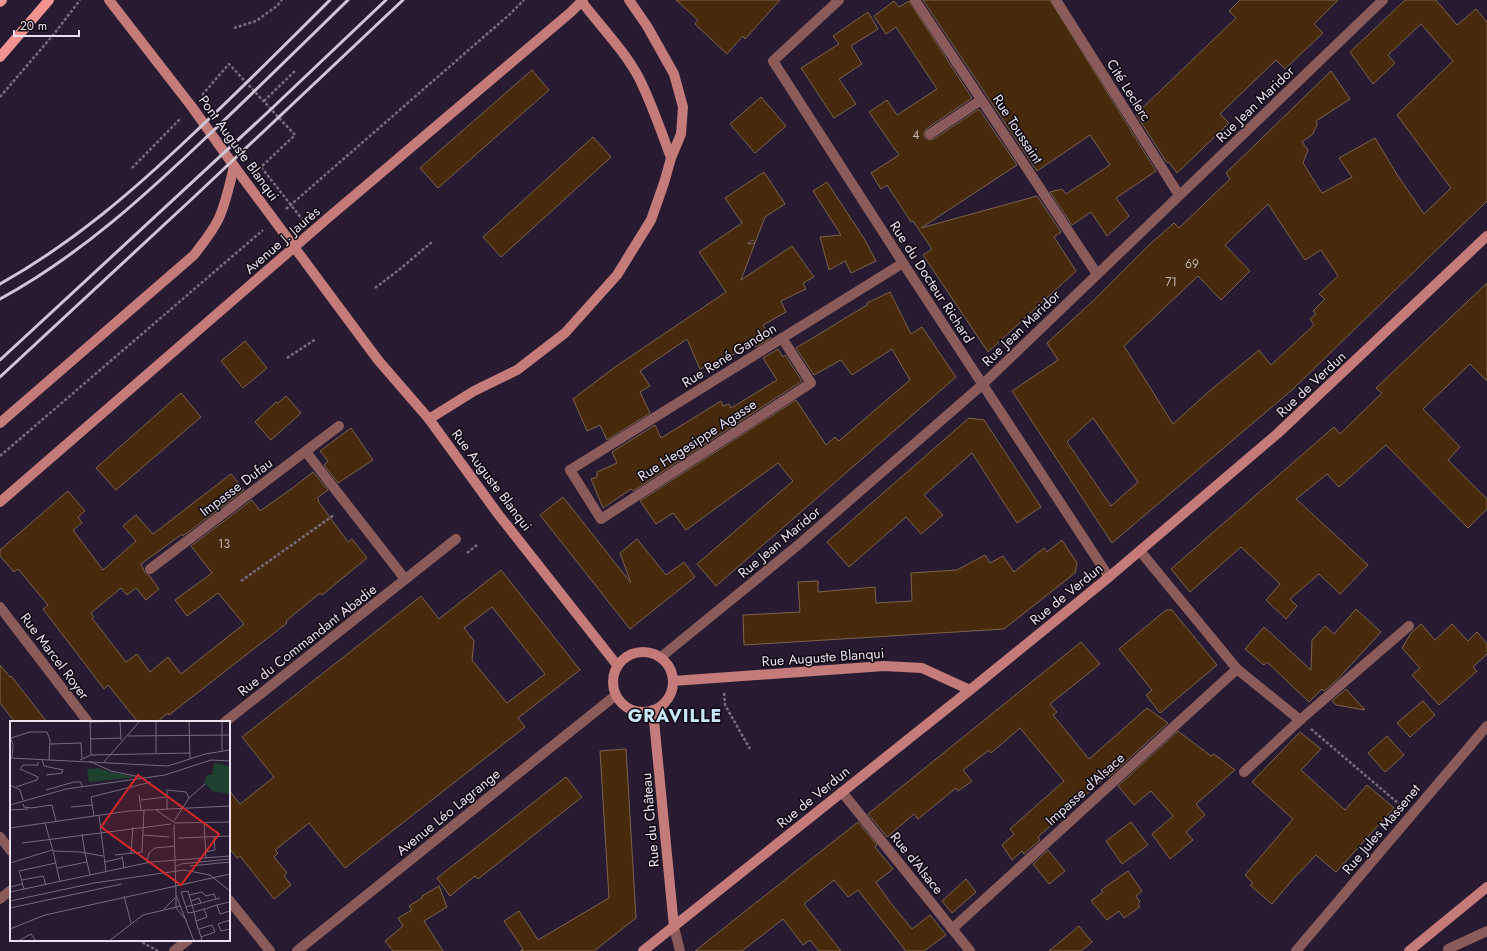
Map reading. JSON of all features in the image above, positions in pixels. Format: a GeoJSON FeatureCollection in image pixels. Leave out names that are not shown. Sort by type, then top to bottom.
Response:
{"type":"FeatureCollection","features":[{"type":"Feature","properties":{"kind":"main road"},"geometry":{"type":"LineString","coordinates":[[0,57],[49,0]]}},
{"type":"Feature","properties":{"kind":"street","name":"Pont Auguste Blanqui"},"geometry":{"type":"LineString","coordinates":[[109,0],[192,107],[343,314]]}},
{"type":"Feature","properties":{"kind":"street"},"geometry":{"type":"LineString","coordinates":[[429,418],[474,391],[517,370],[565,333],[617,275],[651,220],[664,183],[670,158],[681,134],[683,107],[674,74],[647,26],[629,0]]}},
{"type":"Feature","properties":{"kind":"street","name":"Rue du Docteur Richard"},"geometry":{"type":"LineString","coordinates":[[839,0],[773,61],[903,263],[1109,577]]}},
{"type":"Feature","properties":{"kind":"street","name":"Rue Toussaint"},"geometry":{"type":"LineString","coordinates":[[915,0],[1097,274]]}},
{"type":"Feature","properties":{"kind":"street","name":"Cité Leclerc"},"geometry":{"type":"LineString","coordinates":[[1056,0],[1179,195]]}},
{"type":"Feature","properties":{"kind":"street","name":"Rue Jean Maridor"},"geometry":{"type":"LineString","coordinates":[[661,657],[797,546],[982,384],[1383,0]]}},
{"type":"Feature","properties":{"kind":"street"},"geometry":{"type":"LineString","coordinates":[[582,1],[621,51],[639,78],[670,158]]}},
{"type":"Feature","properties":{"kind":"street","name":"Avenue J. Jaurès"},"geometry":{"type":"LineString","coordinates":[[0,502],[329,217],[571,12],[582,1]]}},
{"type":"Feature","properties":{"kind":"street"},"geometry":{"type":"LineString","coordinates":[[930,134],[981,100]]}},
{"type":"Feature","properties":{"kind":"street"},"geometry":{"type":"LineString","coordinates":[[0,423],[194,255],[219,219],[226,199],[234,166]]}},
{"type":"Feature","properties":{"kind":"street","name":"Rue de Verdun"},"geometry":{"type":"LineString","coordinates":[[643,951],[970,690],[1140,551],[1277,434],[1487,236]]}},
{"type":"Feature","properties":{"kind":"street","name":"Rue René Gandon"},"geometry":{"type":"LineString","coordinates":[[570,470],[903,263]]}},
{"type":"Feature","properties":{"kind":"street","name":"Rue Auguste Blanqui"},"geometry":{"type":"LineString","coordinates":[[343,314],[378,360],[429,418],[498,514],[618,665]]}},
{"type":"Feature","properties":{"kind":"street","name":"Rue Hegesippe Agasse"},"geometry":{"type":"LineString","coordinates":[[570,470],[601,519],[811,383],[782,338]]}},
{"type":"Feature","properties":{"kind":"street","name":"Impasse Dufau"},"geometry":{"type":"LineString","coordinates":[[150,569],[339,426]]}},
{"type":"Feature","properties":{"kind":"street"},"geometry":{"type":"LineString","coordinates":[[306,452],[405,580]]}},
{"type":"Feature","properties":{"kind":"street","name":"Rue du Commandant Abadie"},"geometry":{"type":"LineString","coordinates":[[227,721],[456,539]]}},
{"type":"Feature","properties":{"kind":"street"},"geometry":{"type":"LineString","coordinates":[[1140,551],[1237,669],[1300,720]]}},
{"type":"Feature","properties":{"kind":"street","name":"Rue Marcel Royer"},"geometry":{"type":"LineString","coordinates":[[0,607],[4,619],[87,721]]}},
{"type":"Feature","properties":{"kind":"street"},"geometry":{"type":"LineString","coordinates":[[1244,772],[1300,720],[1409,626]]}},
{"type":"Feature","properties":{"kind":"street"},"geometry":{"type":"LineString","coordinates":[[643,652],[652,653],[661,657],[670,668],[673,681],[672,689],[665,702],[653,710],[639,712],[632,710],[620,702],[612,683],[615,671],[624,658],[633,653],[643,652]]}},
{"type":"Feature","properties":{"kind":"street","name":"Rue Auguste Blanqui"},"geometry":{"type":"LineString","coordinates":[[673,681],[884,666],[922,668],[970,690]]}},
{"type":"Feature","properties":{"kind":"street","name":"Impasse d'Alsace"},"geometry":{"type":"LineString","coordinates":[[952,929],[1237,669]]}},
{"type":"Feature","properties":{"kind":"street","name":"Avenue Léo Lagrange"},"geometry":{"type":"LineString","coordinates":[[298,951],[616,695]]}},
{"type":"Feature","properties":{"kind":"street","name":"Rue du Château"},"geometry":{"type":"LineString","coordinates":[[653,710],[674,927]]}},
{"type":"Feature","properties":{"kind":"street","name":"Rue Jules Massenet"},"geometry":{"type":"LineString","coordinates":[[1296,951],[1487,726]]}},
{"type":"Feature","properties":{"kind":"street","name":"Rue d'Alsace"},"geometry":{"type":"LineString","coordinates":[[842,792],[970,951]]}},
{"type":"Feature","properties":{"kind":"street"},"geometry":{"type":"LineString","coordinates":[[0,837],[10,850]]}},
{"type":"Feature","properties":{"kind":"street"},"geometry":{"type":"LineString","coordinates":[[1409,951],[1487,887]]}},
{"type":"Feature","properties":{"kind":"street"},"geometry":{"type":"LineString","coordinates":[[0,899],[10,891]]}},
{"type":"Feature","properties":{"kind":"street"},"geometry":{"type":"LineString","coordinates":[[230,905],[270,951]]}},
{"type":"Feature","properties":{"kind":"street"},"geometry":{"type":"LineString","coordinates":[[674,927],[680,951]]}},
{"type":"Feature","properties":{"kind":"street"},"geometry":{"type":"LineString","coordinates":[[1448,949],[1487,931]]}},
{"type":"Feature","properties":{"kind":"street"},"geometry":{"type":"LineString","coordinates":[[174,951],[187,941]]}},
{"type":"Feature","properties":{"kind":"path"},"geometry":{"type":"LineString","coordinates":[[0,97],[54,34],[80,0]]}},
{"type":"Feature","properties":{"kind":"path"},"geometry":{"type":"LineString","coordinates":[[234,28],[256,21],[277,6],[282,0]]}},
{"type":"Feature","properties":{"kind":"path"},"geometry":{"type":"LineString","coordinates":[[192,107],[229,64],[295,135],[261,167],[303,221]]}},
{"type":"Feature","properties":{"kind":"path"},"geometry":{"type":"LineString","coordinates":[[264,101],[296,70]]}},
{"type":"Feature","properties":{"kind":"path"},"geometry":{"type":"LineString","coordinates":[[132,168],[171,130]]}},
{"type":"Feature","properties":{"kind":"path"},"geometry":{"type":"LineString","coordinates":[[375,288],[432,242]]}},
{"type":"Feature","properties":{"kind":"path"},"geometry":{"type":"LineString","coordinates":[[287,358],[316,339]]}},
{"type":"Feature","properties":{"kind":"path"},"geometry":{"type":"LineString","coordinates":[[241,581],[347,505]]}},
{"type":"Feature","properties":{"kind":"path"},"geometry":{"type":"LineString","coordinates":[[467,553],[477,545]]}},
{"type":"Feature","properties":{"kind":"path"},"geometry":{"type":"LineString","coordinates":[[724,689],[725,705],[750,750]]}},
{"type":"Feature","properties":{"kind":"path"},"geometry":{"type":"LineString","coordinates":[[1300,720],[1411,815]]}},
{"type":"Feature","properties":{"kind":"path"},"geometry":{"type":"LineString","coordinates":[[140,941],[158,951]]}},
{"type":"Feature","properties":{"kind":"building"},"geometry":{"type":"Polygon","coordinates":[[[676,0],[780,0],[745,39],[743,36],[727,54],[695,24],[698,20],[676,0]]]}},
{"type":"Feature","properties":{"kind":"building"},"geometry":{"type":"Polygon","coordinates":[[[923,0],[1050,0],[1156,171],[1116,198],[1129,216],[1107,236],[1091,212],[1072,225],[1050,192],[1062,189],[1066,194],[1110,165],[1090,135],[1037,171],[923,0]]]}},
{"type":"Feature","properties":{"kind":"building"},"geometry":{"type":"Polygon","coordinates":[[[1240,0],[1338,0],[1314,24],[1323,33],[1285,69],[1276,60],[1220,114],[1229,123],[1177,173],[1169,162],[1167,163],[1136,114],[1236,18],[1229,11],[1240,0]]]}},
{"type":"Feature","properties":{"kind":"building"},"geometry":{"type":"Polygon","coordinates":[[[1405,0],[1436,0],[1457,25],[1476,9],[1487,22],[1487,201],[1293,389],[1112,543],[1012,391],[1058,360],[1047,343],[1174,223],[1179,228],[1230,179],[1226,173],[1331,71],[1350,99],[1316,121],[1317,124],[1313,134],[1302,142],[1308,150],[1303,163],[1322,193],[1352,177],[1339,158],[1375,138],[1398,176],[1424,214],[1451,188],[1397,115],[1453,61],[1421,24],[1388,55],[1395,63],[1373,84],[1350,52],[1405,0]],[[1268,204],[1225,245],[1250,271],[1221,300],[1198,276],[1124,346],[1173,424],[1206,394],[1259,350],[1271,365],[1314,325],[1310,319],[1316,314],[1313,311],[1325,299],[1319,294],[1338,276],[1321,250],[1305,260],[1268,204]],[[1093,418],[1067,442],[1111,506],[1138,482],[1093,418]]]}},
{"type":"Feature","properties":{"kind":"building"},"geometry":{"type":"Polygon","coordinates":[[[894,1],[899,7],[909,1],[972,98],[926,129],[924,134],[925,138],[930,140],[934,139],[979,109],[1017,165],[921,228],[1037,196],[1061,232],[1054,237],[1076,271],[988,352],[923,255],[932,249],[913,221],[911,222],[887,185],[881,189],[871,173],[899,155],[869,112],[887,100],[897,115],[937,89],[896,27],[886,34],[874,16],[894,1]]]}},
{"type":"Feature","properties":{"kind":"building"},"geometry":{"type":"Polygon","coordinates":[[[868,12],[878,29],[851,46],[862,64],[839,79],[856,104],[834,118],[801,68],[839,44],[833,36],[868,12]]]}},
{"type":"Feature","properties":{"kind":"building"},"geometry":{"type":"Polygon","coordinates":[[[532,70],[549,90],[438,188],[420,168],[532,70]]]}},
{"type":"Feature","properties":{"kind":"building"},"geometry":{"type":"Polygon","coordinates":[[[761,97],[786,126],[755,153],[730,124],[761,97]]]}},
{"type":"Feature","properties":{"kind":"building"},"geometry":{"type":"Polygon","coordinates":[[[593,137],[611,157],[501,257],[483,237],[593,137]]]}},
{"type":"Feature","properties":{"kind":"building"},"geometry":{"type":"Polygon","coordinates":[[[764,172],[785,204],[765,217],[741,280],[792,246],[814,277],[803,283],[806,289],[781,301],[786,312],[763,325],[771,338],[756,347],[755,345],[700,369],[687,339],[640,371],[650,386],[640,392],[650,413],[607,440],[600,425],[587,431],[573,399],[615,367],[726,292],[699,252],[742,223],[725,198],[764,172]],[[753,240],[747,244],[755,243],[753,240]]]}},
{"type":"Feature","properties":{"kind":"building"},"geometry":{"type":"Polygon","coordinates":[[[827,182],[865,240],[876,261],[851,273],[845,261],[829,270],[820,237],[841,235],[813,191],[827,182]]]}},
{"type":"Feature","properties":{"kind":"building"},"geometry":{"type":"Polygon","coordinates":[[[1487,283],[1487,381],[1470,364],[1423,409],[1460,447],[1448,460],[1487,499],[1487,509],[1468,528],[1386,445],[1339,487],[1327,474],[1296,499],[1368,565],[1340,594],[1319,574],[1290,599],[1297,606],[1286,619],[1266,600],[1280,584],[1241,547],[1190,592],[1171,569],[1334,427],[1340,434],[1382,393],[1376,388],[1487,283]]]}},
{"type":"Feature","properties":{"kind":"building"},"geometry":{"type":"Polygon","coordinates":[[[890,292],[911,334],[922,327],[956,377],[716,586],[697,564],[793,481],[778,463],[686,530],[673,513],[656,524],[640,501],[796,400],[826,445],[835,437],[839,441],[910,380],[892,349],[852,375],[841,360],[814,375],[796,348],[867,305],[867,303],[890,292]]]}},
{"type":"Feature","properties":{"kind":"building"},"geometry":{"type":"Polygon","coordinates":[[[245,341],[267,368],[243,388],[221,361],[245,341]]]}},
{"type":"Feature","properties":{"kind":"building"},"geometry":{"type":"Polygon","coordinates":[[[778,349],[783,357],[785,355],[802,381],[633,491],[631,489],[603,508],[591,479],[597,477],[597,472],[617,463],[612,452],[655,425],[661,438],[721,401],[723,406],[729,404],[731,408],[777,380],[763,358],[778,349]]]}},
{"type":"Feature","properties":{"kind":"building"},"geometry":{"type":"Polygon","coordinates":[[[181,393],[201,417],[116,490],[96,468],[181,393]]]}},
{"type":"Feature","properties":{"kind":"building"},"geometry":{"type":"Polygon","coordinates":[[[286,396],[301,413],[271,440],[255,422],[276,402],[278,403],[286,396]]]}},
{"type":"Feature","properties":{"kind":"building"},"geometry":{"type":"Polygon","coordinates":[[[969,418],[984,420],[1041,507],[1017,523],[972,453],[924,495],[943,515],[921,534],[906,517],[849,567],[827,542],[969,418]]]}},
{"type":"Feature","properties":{"kind":"building"},"geometry":{"type":"Polygon","coordinates":[[[351,428],[373,460],[338,483],[324,465],[328,461],[320,451],[351,428]]]}},
{"type":"Feature","properties":{"kind":"building"},"geometry":{"type":"Polygon","coordinates":[[[313,472],[328,490],[317,498],[319,500],[318,501],[348,542],[352,539],[367,558],[322,595],[320,593],[286,621],[287,623],[169,715],[168,713],[158,721],[137,721],[108,685],[104,689],[43,609],[48,605],[18,569],[14,572],[0,556],[0,550],[68,491],[85,511],[78,517],[82,523],[73,530],[103,570],[136,541],[123,526],[136,515],[153,534],[231,474],[244,490],[183,536],[182,534],[141,564],[145,573],[149,575],[159,589],[146,600],[136,588],[127,595],[121,588],[91,613],[94,617],[92,618],[126,662],[137,654],[150,672],[168,657],[181,674],[244,624],[218,593],[187,616],[175,600],[212,573],[191,546],[252,500],[260,511],[313,472]]]}},
{"type":"Feature","properties":{"kind":"building"},"geometry":{"type":"Polygon","coordinates":[[[563,497],[631,583],[620,553],[637,539],[666,575],[684,562],[695,577],[630,629],[540,515],[563,497]]]}},
{"type":"Feature","properties":{"kind":"building"},"geometry":{"type":"Polygon","coordinates":[[[1062,540],[1077,563],[1075,573],[1004,629],[744,645],[743,615],[800,612],[798,582],[818,581],[818,592],[875,587],[876,603],[912,601],[911,573],[957,570],[985,555],[990,563],[1003,556],[1014,572],[1044,548],[1047,552],[1062,540]]]}},
{"type":"Feature","properties":{"kind":"building"},"geometry":{"type":"Polygon","coordinates":[[[501,570],[580,670],[518,718],[525,727],[345,868],[309,823],[275,850],[278,853],[274,857],[287,873],[284,876],[291,885],[274,899],[240,856],[237,858],[230,849],[230,791],[240,804],[274,777],[242,737],[421,596],[439,619],[501,570]],[[492,607],[464,628],[474,641],[472,660],[507,703],[545,674],[492,607]]]}},
{"type":"Feature","properties":{"kind":"building"},"geometry":{"type":"Polygon","coordinates":[[[1356,609],[1381,632],[1337,680],[1324,691],[1322,689],[1309,702],[1267,662],[1264,665],[1245,649],[1264,627],[1311,670],[1312,640],[1325,626],[1334,634],[1356,609]]]}},
{"type":"Feature","properties":{"kind":"building"},"geometry":{"type":"Polygon","coordinates":[[[1166,610],[1172,610],[1217,665],[1160,713],[1146,695],[1152,690],[1119,649],[1166,610]]]}},
{"type":"Feature","properties":{"kind":"building"},"geometry":{"type":"Polygon","coordinates":[[[1421,624],[1435,640],[1452,624],[1468,641],[1477,632],[1487,644],[1487,654],[1473,667],[1477,671],[1439,705],[1412,675],[1420,668],[1402,648],[1411,633],[1421,624]]]}},
{"type":"Feature","properties":{"kind":"building"},"geometry":{"type":"Polygon","coordinates":[[[1081,642],[1100,664],[1050,704],[1057,712],[1053,715],[1089,759],[1147,708],[1168,723],[1109,777],[1108,775],[1038,837],[1040,840],[1024,854],[1022,851],[1012,860],[1002,845],[1014,834],[1010,829],[1064,781],[1020,728],[991,753],[989,750],[963,770],[972,781],[958,791],[956,788],[918,819],[914,814],[887,837],[868,814],[1081,642]]]}},
{"type":"Feature","properties":{"kind":"building"},"geometry":{"type":"Polygon","coordinates":[[[0,665],[10,677],[11,676],[46,721],[14,721],[0,703],[0,665]]]}},
{"type":"Feature","properties":{"kind":"building"},"geometry":{"type":"Polygon","coordinates":[[[1346,689],[1365,710],[1336,705],[1332,701],[1346,689]]]}},
{"type":"Feature","properties":{"kind":"building"},"geometry":{"type":"Polygon","coordinates":[[[1423,701],[1435,715],[1410,737],[1397,723],[1423,701]]]}},
{"type":"Feature","properties":{"kind":"building"},"geometry":{"type":"Polygon","coordinates":[[[1178,731],[1211,756],[1214,754],[1235,770],[1196,804],[1205,815],[1186,832],[1193,840],[1170,859],[1152,834],[1173,816],[1151,791],[1134,805],[1118,786],[1178,731]]]}},
{"type":"Feature","properties":{"kind":"building"},"geometry":{"type":"Polygon","coordinates":[[[1300,732],[1321,749],[1301,770],[1345,810],[1367,785],[1394,808],[1336,872],[1316,855],[1272,904],[1250,885],[1253,883],[1245,875],[1293,819],[1252,782],[1300,732]]]}},
{"type":"Feature","properties":{"kind":"building"},"geometry":{"type":"Polygon","coordinates":[[[1387,736],[1404,755],[1385,772],[1368,753],[1387,736]]]}},
{"type":"Feature","properties":{"kind":"building"},"geometry":{"type":"Polygon","coordinates":[[[626,749],[636,918],[594,951],[520,951],[523,949],[504,921],[519,911],[538,940],[609,898],[600,751],[626,749]]]}},
{"type":"Feature","properties":{"kind":"building"},"geometry":{"type":"Polygon","coordinates":[[[566,777],[582,797],[478,879],[475,876],[450,896],[437,878],[566,777]]]}},
{"type":"Feature","properties":{"kind":"building"},"geometry":{"type":"Polygon","coordinates":[[[858,822],[877,845],[875,847],[893,869],[876,882],[890,902],[912,929],[930,915],[946,935],[924,951],[906,951],[858,890],[848,897],[834,880],[804,904],[841,951],[819,951],[810,940],[803,945],[783,919],[742,951],[695,951],[858,822]]]}},
{"type":"Feature","properties":{"kind":"building"},"geometry":{"type":"Polygon","coordinates":[[[1131,822],[1148,845],[1122,864],[1106,841],[1131,822]]]}},
{"type":"Feature","properties":{"kind":"building"},"geometry":{"type":"Polygon","coordinates":[[[1048,850],[1065,871],[1049,884],[1033,864],[1048,850]]]}},
{"type":"Feature","properties":{"kind":"building"},"geometry":{"type":"Polygon","coordinates":[[[1128,871],[1142,891],[1136,896],[1140,902],[1138,904],[1140,907],[1124,918],[1119,911],[1107,920],[1091,901],[1103,892],[1101,890],[1128,871]]]}},
{"type":"Feature","properties":{"kind":"building"},"geometry":{"type":"Polygon","coordinates":[[[966,879],[976,892],[952,913],[942,901],[966,879]]]}},
{"type":"Feature","properties":{"kind":"building"},"geometry":{"type":"Polygon","coordinates":[[[439,886],[447,907],[424,921],[443,951],[393,951],[385,941],[403,926],[398,918],[412,910],[409,906],[439,886]]]}},
{"type":"Feature","properties":{"kind":"building"},"geometry":{"type":"Polygon","coordinates":[[[1079,926],[1092,942],[1081,951],[1049,951],[1079,926]]]}},
{"type":"Feature","properties":{"kind":"railway"},"geometry":{"type":"LineString","coordinates":[[0,284],[53,251],[125,196],[211,117],[330,0]]}},
{"type":"Feature","properties":{"kind":"railway"},"geometry":{"type":"LineString","coordinates":[[0,299],[30,282],[58,263],[139,199],[215,129],[348,0]]}},
{"type":"Feature","properties":{"kind":"railway"},"geometry":{"type":"LineString","coordinates":[[0,360],[268,112],[386,0]]}},
{"type":"Feature","properties":{"kind":"railway"},"geometry":{"type":"LineString","coordinates":[[0,377],[403,0]]}},
{"type":"Feature","properties":{"kind":"district","name":"GRAVILLE"},"geometry":{"type":"Point","coordinates":[675,716]}}]}
